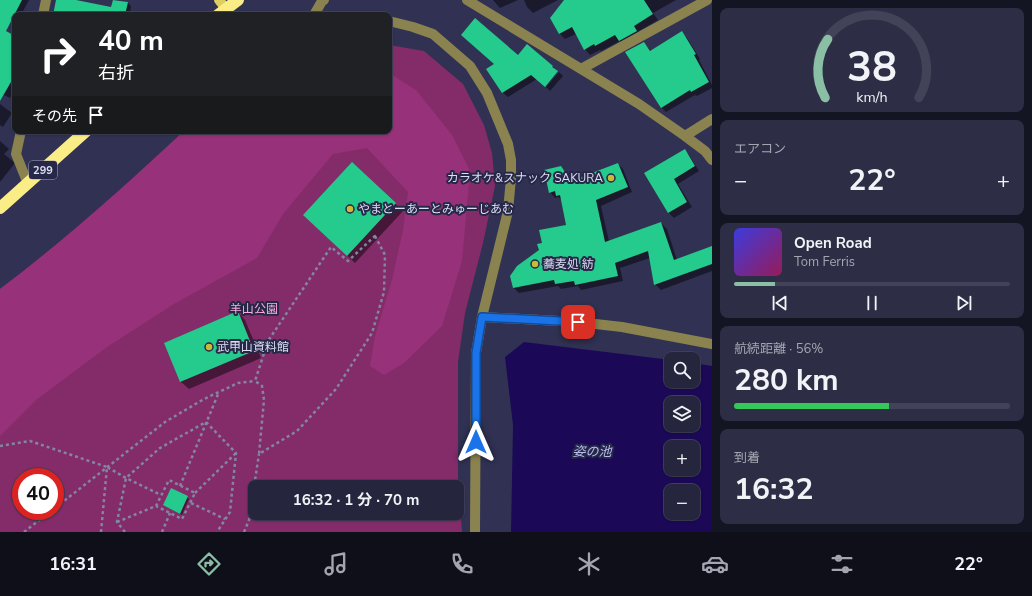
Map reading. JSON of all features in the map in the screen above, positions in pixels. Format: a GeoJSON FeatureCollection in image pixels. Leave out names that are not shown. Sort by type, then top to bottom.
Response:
{"type":"FeatureCollection","features":[{"type":"Feature","properties":{"kind":"highway"},"geometry":{"type":"LineString","coordinates":[[224,10],[238,0]]}},
{"type":"Feature","properties":{"kind":"highway","name":"299"},"geometry":{"type":"LineString","coordinates":[[0,208],[83,134]]}},
{"type":"Feature","properties":{"kind":"street"},"geometry":{"type":"LineString","coordinates":[[44,12],[46,0]]}},
{"type":"Feature","properties":{"kind":"street"},"geometry":{"type":"LineString","coordinates":[[316,12],[324,0]]}},
{"type":"Feature","properties":{"kind":"street"},"geometry":{"type":"LineString","coordinates":[[467,0],[639,104],[705,151],[712,160]]}},
{"type":"Feature","properties":{"kind":"street"},"geometry":{"type":"LineString","coordinates":[[581,69],[707,0]]}},
{"type":"Feature","properties":{"kind":"street"},"geometry":{"type":"LineString","coordinates":[[392,22],[414,27],[433,34],[470,66],[487,93],[508,144],[511,160],[508,211],[482,317],[476,353],[475,532]]}},
{"type":"Feature","properties":{"kind":"street"},"geometry":{"type":"LineString","coordinates":[[685,136],[712,119]]}},
{"type":"Feature","properties":{"kind":"street"},"geometry":{"type":"LineString","coordinates":[[20,134],[16,154],[28,184]]}},
{"type":"Feature","properties":{"kind":"street"},"geometry":{"type":"LineString","coordinates":[[482,317],[578,322],[622,327],[712,344]]}},
{"type":"Feature","properties":{"kind":"path"},"geometry":{"type":"LineString","coordinates":[[254,381],[268,341],[331,247],[348,261],[375,236],[385,254],[384,292],[372,333],[332,394],[297,431],[260,454]]}},
{"type":"Feature","properties":{"kind":"path"},"geometry":{"type":"LineString","coordinates":[[64,501],[165,422],[218,392],[238,383],[254,381],[262,386],[264,400],[260,454],[249,520],[244,532]]}},
{"type":"Feature","properties":{"kind":"path"},"geometry":{"type":"LineString","coordinates":[[180,486],[218,392]]}},
{"type":"Feature","properties":{"kind":"path"},"geometry":{"type":"LineString","coordinates":[[206,422],[236,453],[230,512],[217,532]]}},
{"type":"Feature","properties":{"kind":"path"},"geometry":{"type":"LineString","coordinates":[[117,522],[126,478],[160,448],[206,422]]}},
{"type":"Feature","properties":{"kind":"path"},"geometry":{"type":"LineString","coordinates":[[0,446],[30,441],[108,467],[126,478],[161,495]]}},
{"type":"Feature","properties":{"kind":"path"},"geometry":{"type":"LineString","coordinates":[[156,506],[182,519],[195,493],[236,453]]}},
{"type":"Feature","properties":{"kind":"path"},"geometry":{"type":"LineString","coordinates":[[101,532],[108,467]]}},
{"type":"Feature","properties":{"kind":"path"},"geometry":{"type":"LineString","coordinates":[[117,522],[156,506],[169,480],[195,493]]}},
{"type":"Feature","properties":{"kind":"path"},"geometry":{"type":"LineString","coordinates":[[191,502],[225,519]]}},
{"type":"Feature","properties":{"kind":"path"},"geometry":{"type":"LineString","coordinates":[[162,532],[170,513]]}},
{"type":"Feature","properties":{"kind":"path"},"geometry":{"type":"LineString","coordinates":[[24,532],[39,520]]}},
{"type":"Feature","properties":{"kind":"path"},"geometry":{"type":"LineString","coordinates":[[117,522],[125,532]]}},
{"type":"Feature","properties":{"kind":"green space","name":"羊山公園"},"geometry":{"type":"Polygon","coordinates":[[[392,46],[424,51],[463,84],[484,125],[492,153],[495,186],[483,243],[465,313],[458,362],[458,480],[248,480],[248,520],[461,520],[462,532],[0,532],[0,289],[94,212],[181,134],[392,134],[392,46]]]}},
{"type":"Feature","properties":{"kind":"shaded area"},"geometry":{"type":"Polygon","coordinates":[[[392,75],[416,90],[452,135],[470,171],[462,261],[442,326],[404,363],[384,375],[370,366],[375,336],[392,280],[403,230],[408,192],[367,148],[333,154],[283,214],[257,258],[174,304],[107,347],[36,400],[0,436],[0,289],[48,251],[140,172],[181,134],[392,134],[392,75]]]}},
{"type":"Feature","properties":{"kind":"water","name":"姿の池"},"geometry":{"type":"Polygon","coordinates":[[[524,342],[664,359],[664,388],[700,388],[700,364],[712,366],[712,532],[511,532],[513,425],[505,357],[524,342]]]}},
{"type":"Feature","properties":{"kind":"building"},"geometry":{"type":"Polygon","coordinates":[[[0,0],[22,0],[16,12],[12,12],[12,19],[6,31],[12,34],[12,80],[0,101],[0,0]]]}},
{"type":"Feature","properties":{"kind":"building"},"geometry":{"type":"Polygon","coordinates":[[[56,0],[76,0],[111,7],[113,0],[128,2],[126,12],[54,12],[56,0]]]}},
{"type":"Feature","properties":{"kind":"building"},"geometry":{"type":"Polygon","coordinates":[[[564,0],[644,0],[653,14],[634,26],[637,31],[619,41],[615,35],[584,50],[572,27],[559,34],[550,18],[564,0]]]}},
{"type":"Feature","properties":{"kind":"building"},"geometry":{"type":"Polygon","coordinates":[[[475,18],[518,55],[527,44],[558,71],[545,87],[531,75],[502,93],[486,69],[494,64],[461,35],[475,18]]]}},
{"type":"Feature","properties":{"kind":"building"},"geometry":{"type":"Polygon","coordinates":[[[682,31],[696,54],[694,55],[709,82],[691,92],[690,90],[661,108],[625,52],[644,42],[650,51],[682,31]]]}},
{"type":"Feature","properties":{"kind":"building"},"geometry":{"type":"Polygon","coordinates":[[[685,149],[695,166],[674,179],[687,202],[668,213],[644,173],[685,149]]]}},
{"type":"Feature","properties":{"kind":"building","name":"やまとーあーとみゅーじあむ"},"geometry":{"type":"Polygon","coordinates":[[[352,162],[396,203],[347,256],[303,215],[352,162]]]}},
{"type":"Feature","properties":{"kind":"building"},"geometry":{"type":"Polygon","coordinates":[[[618,163],[628,187],[596,200],[605,242],[661,222],[674,260],[712,246],[712,264],[654,285],[648,251],[615,263],[618,276],[575,285],[574,281],[555,284],[554,280],[513,288],[510,276],[517,266],[539,250],[537,244],[542,243],[539,230],[566,225],[560,195],[556,196],[555,191],[549,193],[544,170],[561,166],[571,181],[618,163]]]}},
{"type":"Feature","properties":{"kind":"building","name":"武甲山資料館"},"geometry":{"type":"Polygon","coordinates":[[[238,311],[254,351],[180,382],[164,343],[238,311]]]}},
{"type":"Feature","properties":{"kind":"building"},"geometry":{"type":"Polygon","coordinates":[[[171,488],[188,496],[180,514],[163,505],[171,488]]]}},
{"type":"Feature","properties":{"kind":"place","name":"カラオケ&スナック SAKURA"},"geometry":{"type":"Point","coordinates":[611,178]}},
{"type":"Feature","properties":{"kind":"place","name":"やまとーあーとみゅーじあむ"},"geometry":{"type":"Point","coordinates":[350,209]}},
{"type":"Feature","properties":{"kind":"place","name":"蕎麦処 紡"},"geometry":{"type":"Point","coordinates":[535,264]}},
{"type":"Feature","properties":{"kind":"place","name":"武甲山資料館"},"geometry":{"type":"Point","coordinates":[209,347]}},
{"type":"Feature","properties":{"kind":"route"},"geometry":{"type":"LineString","coordinates":[[476,442],[476,353],[482,317],[578,322]]}}]}
